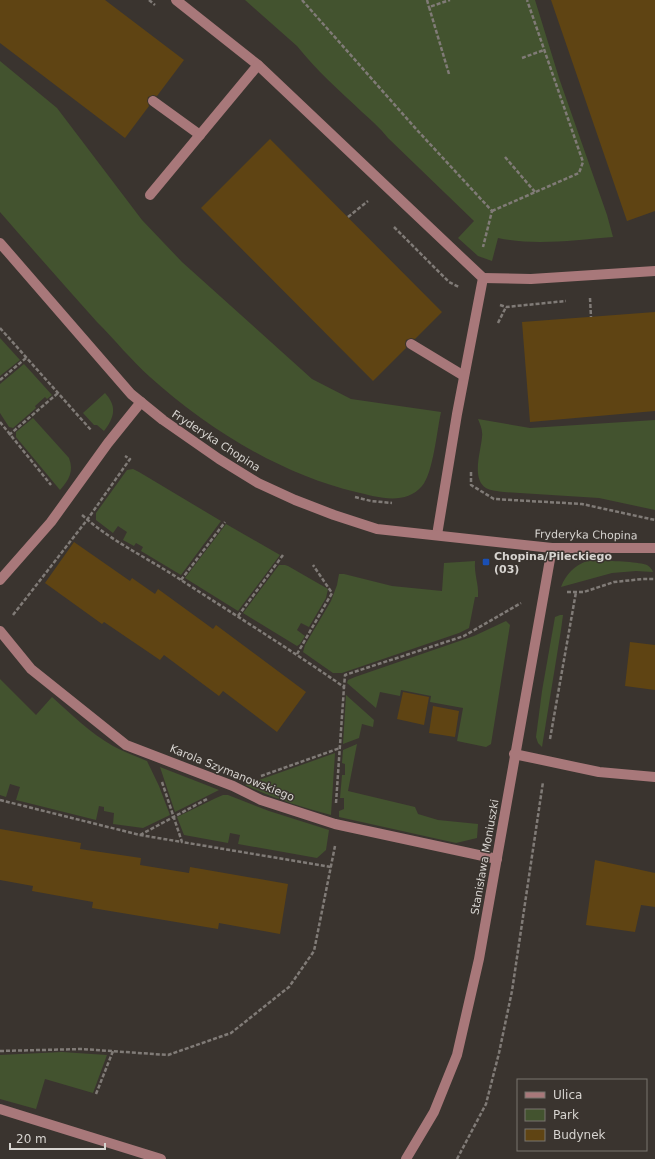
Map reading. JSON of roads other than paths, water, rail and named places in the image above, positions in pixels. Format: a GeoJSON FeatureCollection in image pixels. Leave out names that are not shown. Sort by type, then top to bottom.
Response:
{"type":"FeatureCollection","features":[{"type":"Feature","properties":{"kind":"street"},"geometry":{"type":"LineString","coordinates":[[176,0],[258,65],[483,278],[531,279],[655,271]]}},
{"type":"Feature","properties":{"kind":"street"},"geometry":{"type":"LineString","coordinates":[[150,195],[258,65]]}},
{"type":"Feature","properties":{"kind":"street"},"geometry":{"type":"LineString","coordinates":[[153,101],[200,136]]}},
{"type":"Feature","properties":{"kind":"street","name":"Fryderyka Chopina"},"geometry":{"type":"LineString","coordinates":[[0,243],[131,394],[163,420],[218,459],[258,483],[295,500],[377,529],[552,548],[655,548]]}},
{"type":"Feature","properties":{"kind":"street"},"geometry":{"type":"LineString","coordinates":[[437,535],[464,376],[483,278]]}},
{"type":"Feature","properties":{"kind":"street"},"geometry":{"type":"LineString","coordinates":[[411,344],[464,376]]}},
{"type":"Feature","properties":{"kind":"street"},"geometry":{"type":"LineString","coordinates":[[0,580],[51,522],[108,443],[141,402]]}},
{"type":"Feature","properties":{"kind":"street","name":"Stanisława Moniuszki"},"geometry":{"type":"LineString","coordinates":[[406,1159],[434,1112],[457,1054],[479,959],[514,754],[552,548]]}},
{"type":"Feature","properties":{"kind":"street","name":"Karola Szymanowskiego"},"geometry":{"type":"LineString","coordinates":[[0,631],[31,669],[126,745],[233,786],[261,800],[335,824],[497,859]]}},
{"type":"Feature","properties":{"kind":"street"},"geometry":{"type":"LineString","coordinates":[[514,754],[598,772],[655,777]]}},
{"type":"Feature","properties":{"kind":"street"},"geometry":{"type":"LineString","coordinates":[[0,1109],[161,1159]]}},
{"type":"Feature","properties":{"kind":"place","name":"Chopina/Pileckiego (03)"},"geometry":{"type":"Point","coordinates":[486,562]}}]}
